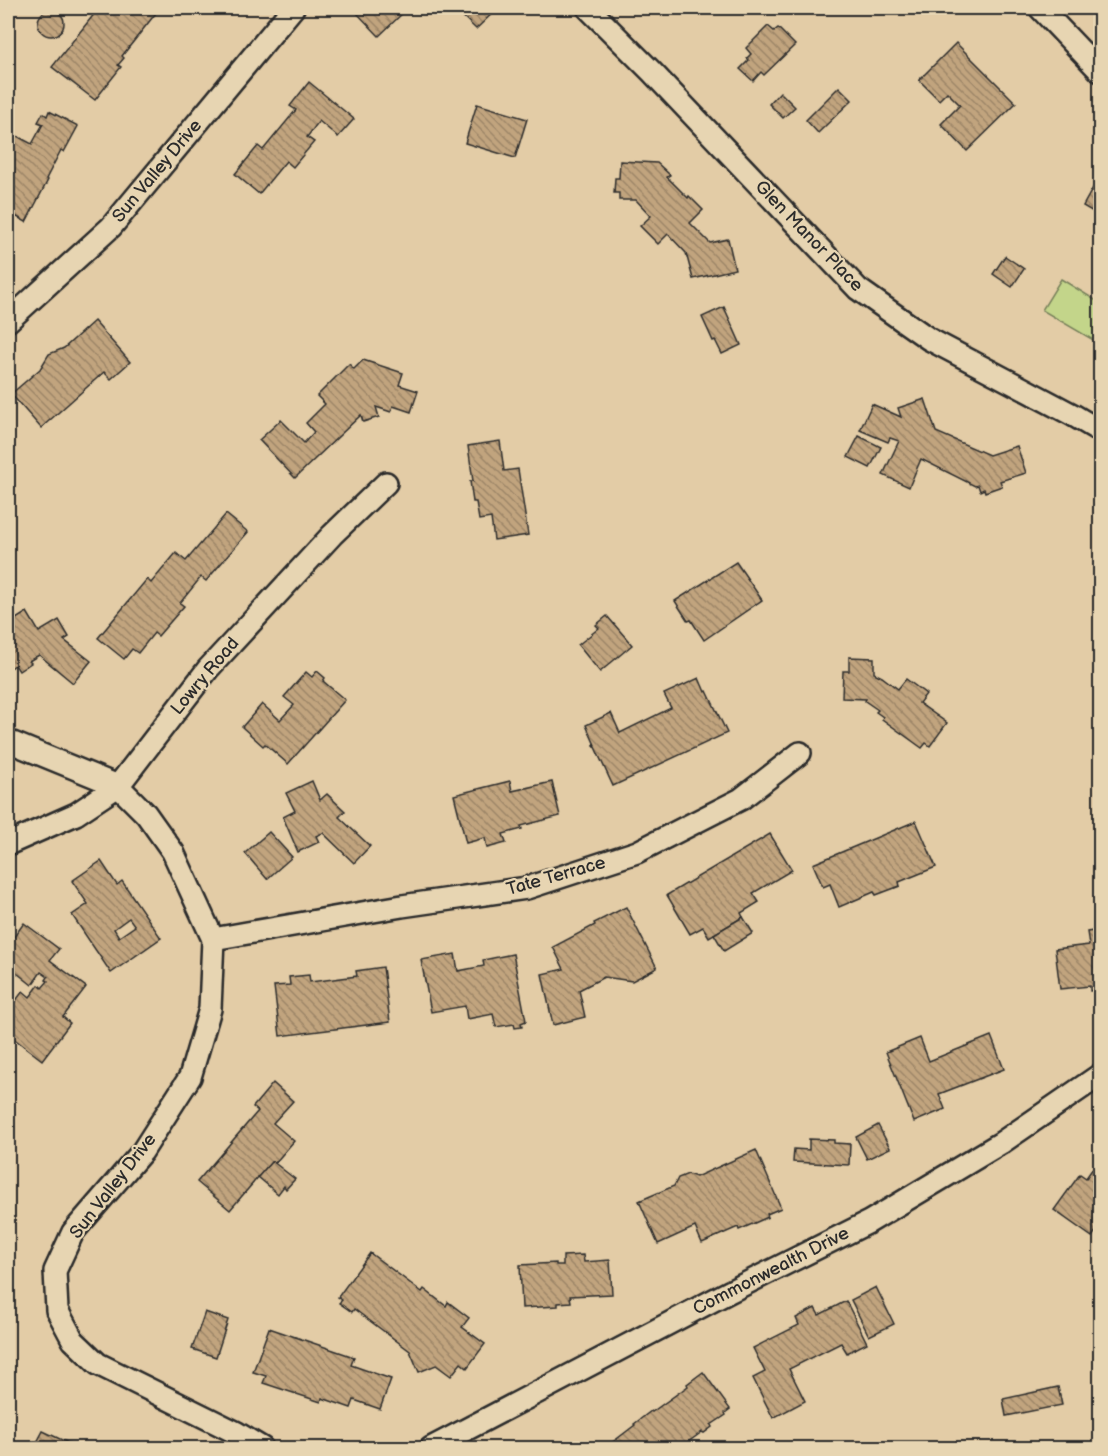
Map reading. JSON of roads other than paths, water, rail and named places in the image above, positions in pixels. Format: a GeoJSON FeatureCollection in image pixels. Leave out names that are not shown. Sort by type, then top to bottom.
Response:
{"type":"FeatureCollection","features":[{"type":"Feature","properties":{"kind":"street","name":"Sun Valley Drive"},"geometry":{"type":"LineString","coordinates":[[8,321],[111,227],[293,8]]}},
{"type":"Feature","properties":{"kind":"street","name":"Glen Manor Place"},"geometry":{"type":"LineString","coordinates":[[588,8],[858,289],[929,339],[1101,431]]}},
{"type":"Feature","properties":{"kind":"street"},"geometry":{"type":"LineString","coordinates":[[1040,8],[1101,71]]}},
{"type":"Feature","properties":{"kind":"street","name":"Lowry Road"},"geometry":{"type":"LineString","coordinates":[[8,844],[76,814],[118,786],[208,669],[332,535],[386,483]]}},
{"type":"Feature","properties":{"kind":"street","name":"Sun Valley Drive"},"geometry":{"type":"LineString","coordinates":[[8,741],[118,786],[146,814],[173,852],[213,939],[210,1009],[190,1077],[142,1152],[73,1232],[55,1271],[57,1310],[74,1340],[98,1364],[237,1433],[262,1449]]}},
{"type":"Feature","properties":{"kind":"street","name":"Tate Terrace"},"geometry":{"type":"LineString","coordinates":[[213,939],[402,906],[527,888],[637,852],[741,799],[800,753]]}},
{"type":"Feature","properties":{"kind":"street","name":"Commonwealth Drive"},"geometry":{"type":"LineString","coordinates":[[431,1449],[729,1292],[869,1222],[1001,1143],[1101,1075]]}}]}
